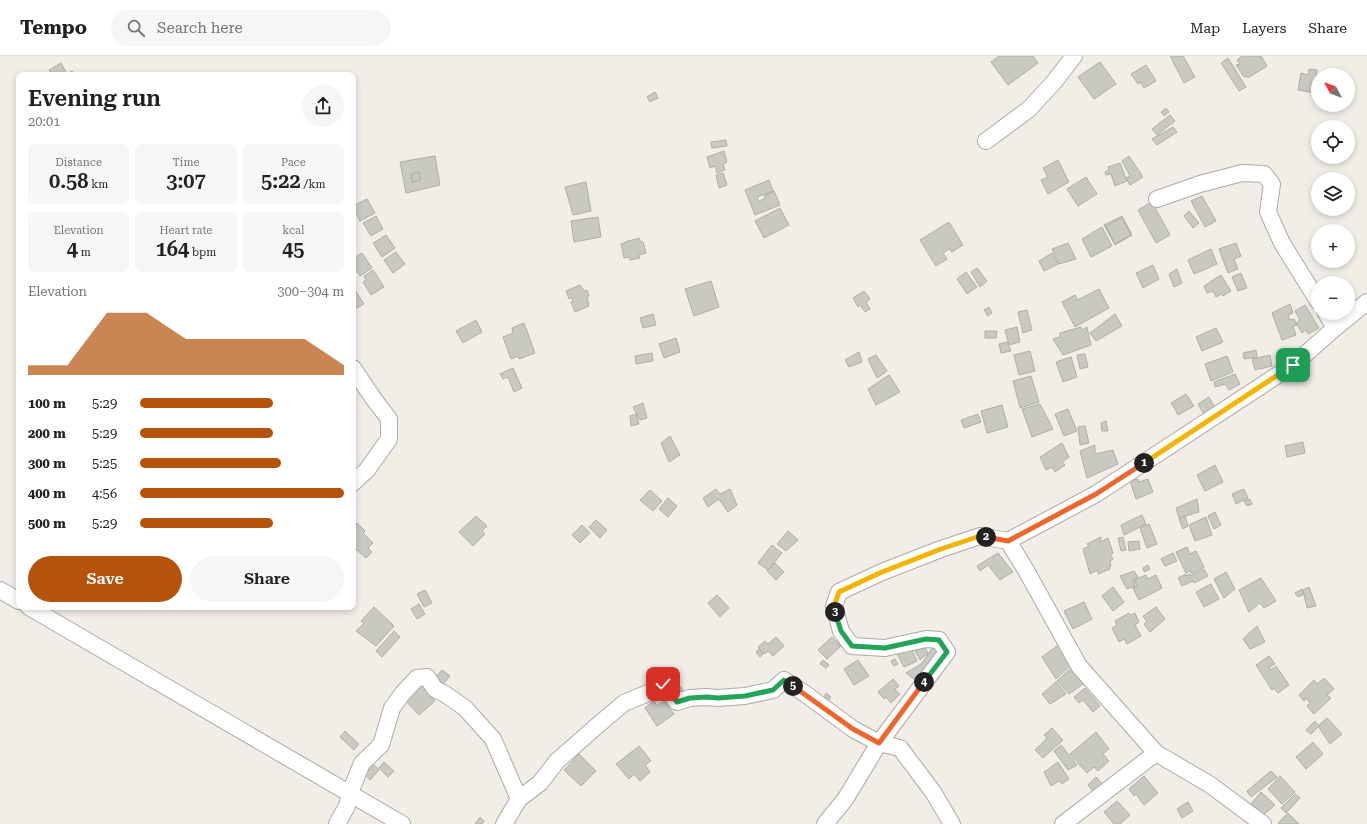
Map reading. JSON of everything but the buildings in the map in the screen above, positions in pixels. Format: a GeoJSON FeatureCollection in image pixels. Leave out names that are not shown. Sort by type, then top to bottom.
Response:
{"type":"FeatureCollection","features":[{"type":"Feature","properties":{"kind":"street"},"geometry":{"type":"LineString","coordinates":[[986,141],[1029,109],[1054,82],[1074,56]]}},
{"type":"Feature","properties":{"kind":"street"},"geometry":{"type":"LineString","coordinates":[[1157,199],[1200,184],[1242,173],[1264,174],[1272,184],[1268,212],[1282,243],[1311,290]]}},
{"type":"Feature","properties":{"kind":"street"},"geometry":{"type":"LineString","coordinates":[[825,824],[846,798],[879,743],[947,652],[939,640],[926,639],[885,648],[852,646],[841,631],[834,606],[839,592],[882,572],[941,549],[980,536],[1008,541],[1096,494],[1293,365],[1334,328],[1367,302]]}},
{"type":"Feature","properties":{"kind":"street"},"geometry":{"type":"LineString","coordinates":[[1330,320],[1334,328]]}},
{"type":"Feature","properties":{"kind":"street"},"geometry":{"type":"LineString","coordinates":[[356,372],[389,419],[389,439],[367,470],[356,480]]}},
{"type":"Feature","properties":{"kind":"street"},"geometry":{"type":"LineString","coordinates":[[1008,541],[1027,572],[1079,666],[1156,753],[1209,784],[1263,824]]}},
{"type":"Feature","properties":{"kind":"street"},"geometry":{"type":"LineString","coordinates":[[0,590],[16,599]]}},
{"type":"Feature","properties":{"kind":"street"},"geometry":{"type":"LineString","coordinates":[[34,610],[402,824]]}},
{"type":"Feature","properties":{"kind":"street"},"geometry":{"type":"LineString","coordinates":[[337,824],[347,806],[350,793],[362,763],[381,745],[392,708],[417,678],[426,677],[435,689],[465,708],[493,739],[519,799]]}},
{"type":"Feature","properties":{"kind":"street"},"geometry":{"type":"LineString","coordinates":[[504,824],[519,799],[540,783],[558,761],[624,703],[653,692],[663,684],[677,702],[690,698],[745,696],[773,690],[784,680],[853,729],[879,743],[900,748],[933,792],[952,824]]}},
{"type":"Feature","properties":{"kind":"street"},"geometry":{"type":"LineString","coordinates":[[1063,824],[1156,753]]}},
{"type":"Feature","properties":{"kind":"route"},"geometry":{"type":"LineString","coordinates":[[663,684],[677,702],[690,698],[745,696],[773,690],[784,680],[853,729],[879,743],[947,652],[939,640],[926,639],[885,648],[852,646],[841,631],[834,606],[839,592],[882,572],[941,549],[980,536],[1008,541],[1096,494],[1293,365]]}}]}
